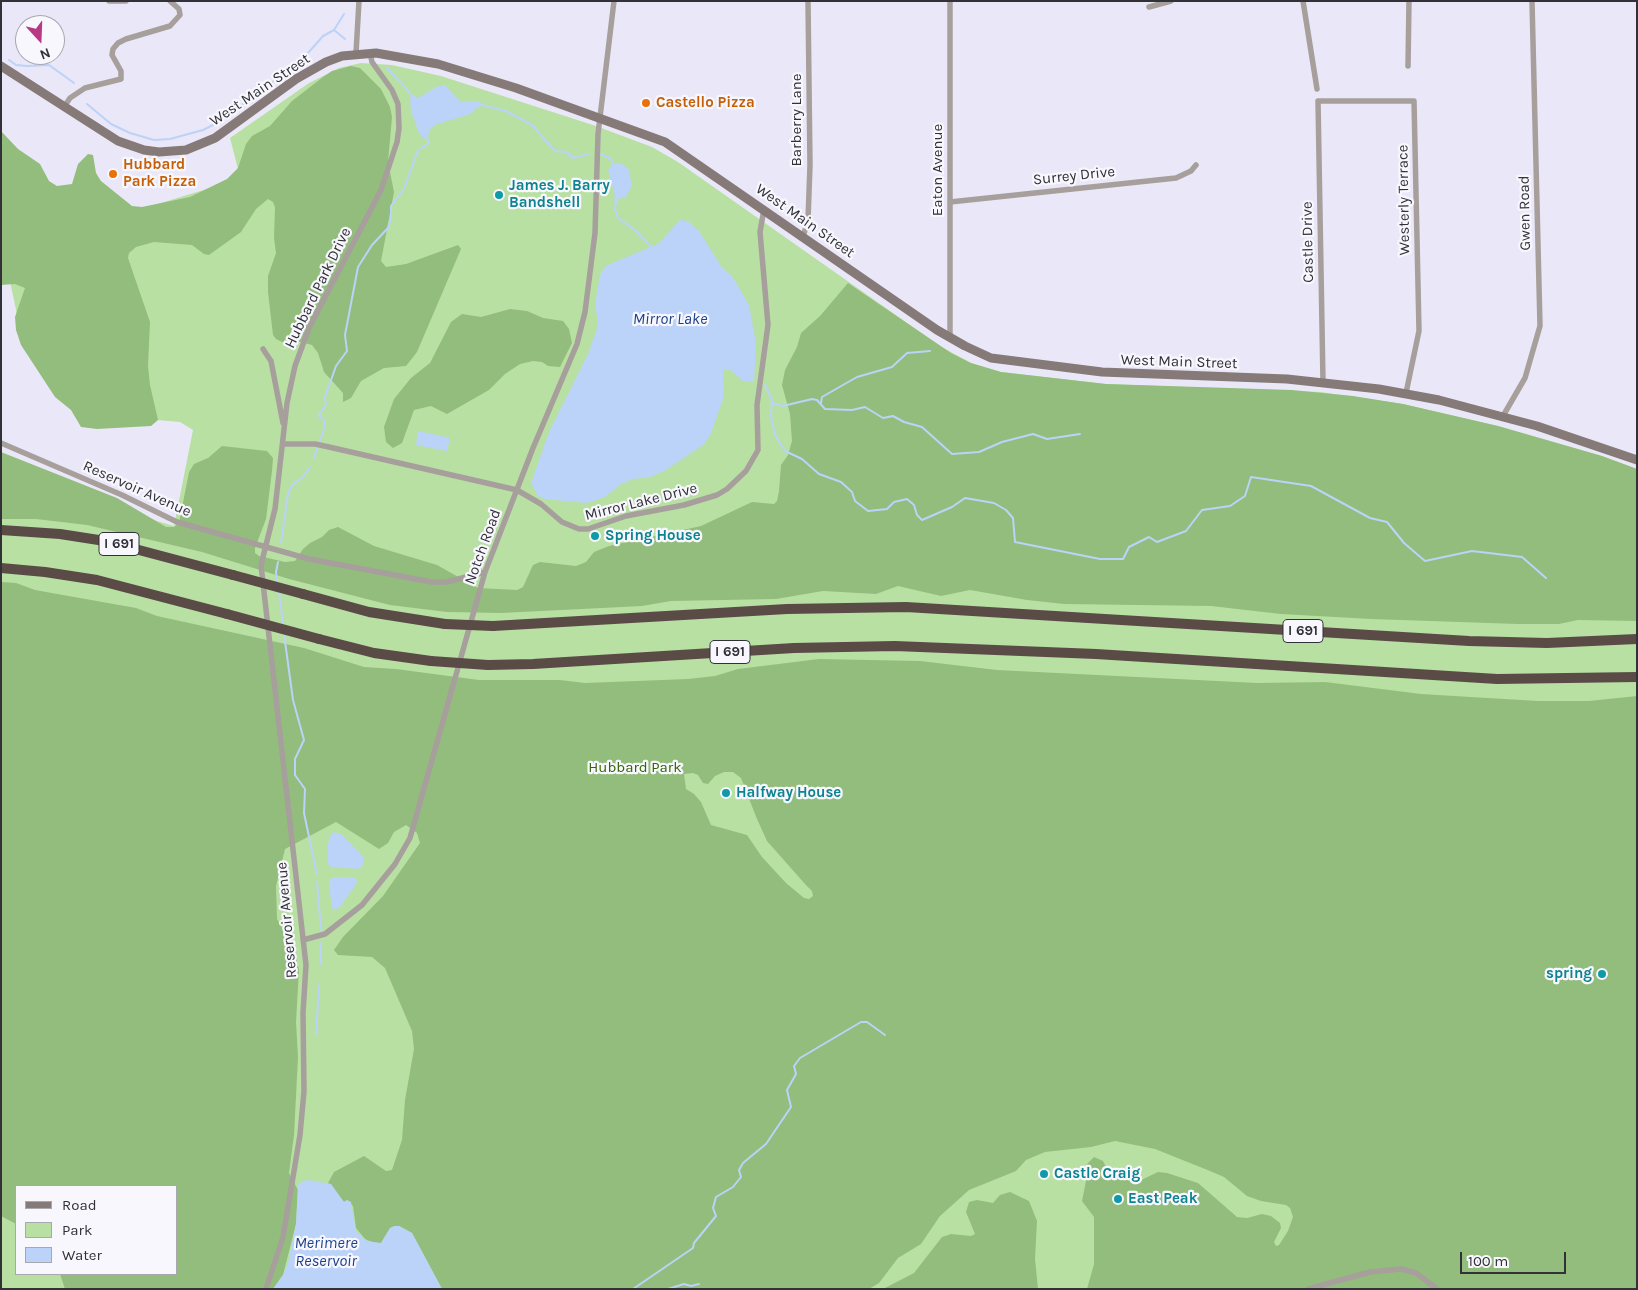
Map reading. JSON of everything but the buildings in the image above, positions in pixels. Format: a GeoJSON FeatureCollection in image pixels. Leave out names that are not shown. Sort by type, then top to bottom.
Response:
{"type":"FeatureCollection","features":[{"type":"Feature","properties":{"kind":"highway","name":"I 691"},"geometry":{"type":"LineString","coordinates":[[1,530],[45,532],[105,541],[380,614],[445,624],[493,626],[794,609],[906,607],[1477,641],[1547,643],[1637,639]]}},
{"type":"Feature","properties":{"kind":"highway","name":"I 691"},"geometry":{"type":"LineString","coordinates":[[1,568],[97,580],[374,653],[431,661],[488,665],[794,648],[895,646],[1121,656],[1483,679],[1563,680],[1637,677]]}},
{"type":"Feature","properties":{"kind":"main road","name":"West Main Street"},"geometry":{"type":"LineString","coordinates":[[1,66],[105,134],[131,146],[159,152],[186,150],[215,138],[312,69],[342,56],[370,53],[403,57],[466,72],[601,117],[666,142],[950,338],[991,358],[1133,375],[1278,378],[1323,382],[1406,394],[1503,416],[1572,436],[1637,460]]}},
{"type":"Feature","properties":{"kind":"street"},"geometry":{"type":"LineString","coordinates":[[109,1],[126,1]]}},
{"type":"Feature","properties":{"kind":"street"},"geometry":{"type":"LineString","coordinates":[[64,107],[70,98],[85,88],[121,79],[122,70],[112,55],[113,50],[118,43],[126,39],[170,26],[180,14],[179,9],[170,1]]}},
{"type":"Feature","properties":{"kind":"street"},"geometry":{"type":"LineString","coordinates":[[356,53],[355,41],[360,1]]}},
{"type":"Feature","properties":{"kind":"street","name":"Notch Road"},"geometry":{"type":"LineString","coordinates":[[304,940],[318,938],[325,934],[362,905],[395,864],[410,838],[485,572],[572,357],[585,312],[596,225],[598,134],[614,1]]}},
{"type":"Feature","properties":{"kind":"street","name":"Barberry Lane"},"geometry":{"type":"LineString","coordinates":[[803,237],[808,220],[810,166],[808,1]]}},
{"type":"Feature","properties":{"kind":"street","name":"Eaton Avenue"},"geometry":{"type":"LineString","coordinates":[[950,1],[950,338]]}},
{"type":"Feature","properties":{"kind":"street"},"geometry":{"type":"LineString","coordinates":[[1149,7],[1170,1]]}},
{"type":"Feature","properties":{"kind":"street"},"geometry":{"type":"LineString","coordinates":[[1302,1],[1316,89]]}},
{"type":"Feature","properties":{"kind":"street"},"geometry":{"type":"LineString","coordinates":[[1408,66],[1409,1]]}},
{"type":"Feature","properties":{"kind":"street","name":"Gwen Road"},"geometry":{"type":"LineString","coordinates":[[1503,416],[1525,378],[1540,326],[1532,1]]}},
{"type":"Feature","properties":{"kind":"street","name":"Hubbard Park Drive"},"geometry":{"type":"LineString","coordinates":[[265,547],[273,522],[290,385],[302,347],[320,305],[380,190],[397,142],[399,116],[396,98],[372,62],[370,53]]}},
{"type":"Feature","properties":{"kind":"street","name":"Castle Drive"},"geometry":{"type":"LineString","coordinates":[[1318,101],[1323,382]]}},
{"type":"Feature","properties":{"kind":"street","name":"Westerly Terrace"},"geometry":{"type":"LineString","coordinates":[[1318,101],[1414,101],[1419,331],[1406,394]]}},
{"type":"Feature","properties":{"kind":"street","name":"Surrey Drive"},"geometry":{"type":"LineString","coordinates":[[950,202],[1176,178],[1191,171],[1196,165]]}},
{"type":"Feature","properties":{"kind":"street","name":"Mirror Lake Drive"},"geometry":{"type":"LineString","coordinates":[[283,444],[314,444],[517,490],[541,504],[562,522],[579,530],[626,516],[704,500],[727,489],[746,471],[758,450],[758,396],[768,340],[768,309],[760,232],[764,210]]}},
{"type":"Feature","properties":{"kind":"street"},"geometry":{"type":"LineString","coordinates":[[263,349],[271,361],[278,407],[284,426]]}},
{"type":"Feature","properties":{"kind":"street","name":"Reservoir Avenue"},"geometry":{"type":"LineString","coordinates":[[1,443],[122,495],[177,522],[265,547],[328,563],[432,582],[447,582],[485,572]]}},
{"type":"Feature","properties":{"kind":"street","name":"Reservoir Avenue"},"geometry":{"type":"LineString","coordinates":[[265,547],[261,574],[306,964],[301,1128],[283,1237],[266,1289]]}},
{"type":"Feature","properties":{"kind":"street"},"geometry":{"type":"LineString","coordinates":[[1308,1289],[1370,1272],[1402,1269],[1416,1273],[1437,1289]]}},
{"type":"Feature","properties":{"kind":"green space","name":"Hubbard Park"},"geometry":{"type":"Polygon","coordinates":[[[361,63],[392,65],[441,76],[596,126],[652,147],[678,162],[940,346],[971,363],[1001,372],[1106,384],[1321,392],[1403,404],[1498,426],[1602,456],[1637,469],[1637,1289],[1,1289],[1,453],[157,521],[174,526],[193,430],[180,422],[157,420],[23,343],[11,286],[1,206],[112,218],[223,184],[240,177],[230,138],[309,83],[339,68],[361,63]]]}},
{"type":"Feature","properties":{"kind":"green space"},"geometry":{"type":"Polygon","coordinates":[[[351,66],[360,68],[381,89],[390,107],[392,117],[388,162],[394,192],[381,261],[386,267],[406,264],[458,245],[461,249],[417,352],[406,366],[384,368],[361,381],[351,398],[343,402],[343,393],[324,372],[318,353],[312,345],[297,341],[282,342],[276,339],[273,335],[268,292],[268,276],[276,253],[274,238],[275,207],[273,202],[268,199],[256,209],[241,232],[209,255],[204,254],[192,245],[154,242],[136,247],[129,253],[128,258],[150,322],[148,366],[158,420],[151,426],[97,429],[81,427],[71,410],[55,397],[21,345],[16,330],[15,317],[25,288],[15,284],[1,285],[1,131],[18,149],[40,164],[49,181],[57,186],[72,184],[78,164],[88,154],[93,155],[96,173],[101,181],[132,206],[142,207],[190,197],[227,179],[238,168],[246,144],[252,136],[270,126],[292,101],[323,77],[332,71],[351,66]]]}},
{"type":"Feature","properties":{"kind":"green space"},"geometry":{"type":"Polygon","coordinates":[[[848,283],[951,353],[971,363],[1001,372],[1106,384],[1292,390],[1353,396],[1403,404],[1498,426],[1602,456],[1637,469],[1637,621],[1578,620],[1559,624],[1518,624],[1371,619],[1281,614],[1211,606],[1064,604],[970,590],[941,596],[898,586],[876,594],[823,591],[776,599],[671,601],[642,606],[501,613],[447,612],[390,605],[289,579],[202,552],[87,525],[36,519],[1,519],[1,452],[117,498],[166,527],[174,527],[179,523],[189,472],[194,464],[208,458],[222,446],[267,451],[273,458],[266,519],[255,548],[255,553],[259,556],[285,562],[295,561],[303,549],[310,543],[322,537],[329,530],[338,527],[374,546],[437,565],[478,588],[517,590],[523,587],[533,565],[540,562],[576,566],[586,562],[594,552],[609,546],[701,526],[752,502],[774,504],[777,501],[779,491],[781,465],[788,455],[792,441],[790,414],[782,385],[785,370],[797,347],[801,333],[820,316],[848,283]]]}},
{"type":"Feature","properties":{"kind":"green space"},"geometry":{"type":"Polygon","coordinates":[[[510,309],[527,311],[543,318],[563,321],[569,329],[572,343],[560,367],[548,366],[542,362],[533,361],[520,364],[505,374],[489,390],[447,414],[431,406],[414,410],[402,443],[393,448],[386,442],[384,427],[394,399],[411,378],[430,363],[451,322],[462,314],[481,317],[510,309]]]}},
{"type":"Feature","properties":{"kind":"green space"},"geometry":{"type":"Polygon","coordinates":[[[1,582],[16,583],[35,590],[136,608],[157,616],[304,648],[364,667],[396,669],[479,680],[560,680],[585,683],[688,679],[715,676],[738,669],[819,659],[920,661],[997,670],[1257,683],[1325,682],[1421,694],[1538,701],[1589,701],[1637,696],[1637,1289],[1087,1289],[1094,1264],[1094,1217],[1082,1201],[1086,1181],[1086,1165],[1094,1157],[1103,1161],[1108,1171],[1121,1178],[1137,1182],[1158,1172],[1198,1183],[1237,1217],[1247,1218],[1262,1214],[1271,1216],[1280,1223],[1281,1228],[1274,1242],[1276,1246],[1279,1245],[1288,1231],[1293,1217],[1290,1208],[1286,1205],[1261,1201],[1247,1196],[1224,1177],[1210,1171],[1155,1149],[1115,1141],[1091,1147],[1045,1152],[1026,1160],[1016,1171],[969,1190],[940,1216],[921,1244],[898,1258],[879,1283],[869,1289],[442,1289],[412,1233],[399,1226],[389,1230],[381,1243],[376,1244],[365,1239],[356,1228],[353,1206],[347,1200],[344,1202],[328,1183],[334,1172],[364,1156],[386,1171],[392,1170],[402,1140],[405,1100],[414,1049],[412,1031],[385,968],[372,957],[338,955],[334,950],[343,937],[383,896],[420,843],[417,833],[406,825],[394,832],[388,843],[379,849],[336,822],[285,849],[276,886],[277,919],[294,949],[299,970],[296,1022],[298,1057],[294,1135],[289,1173],[298,1190],[296,1224],[283,1275],[273,1289],[65,1289],[60,1275],[178,1275],[178,1185],[15,1185],[15,1223],[1,1216],[1,582]],[[724,772],[715,776],[708,784],[703,783],[698,775],[693,773],[684,774],[686,789],[701,802],[711,825],[747,835],[762,857],[786,883],[804,898],[809,899],[813,896],[812,891],[767,841],[741,778],[733,772],[724,772]]]}},
{"type":"Feature","properties":{"kind":"green space"},"geometry":{"type":"Polygon","coordinates":[[[1010,1192],[1029,1201],[1037,1221],[1035,1259],[1038,1289],[883,1289],[914,1273],[942,1237],[951,1234],[971,1236],[975,1234],[966,1212],[969,1202],[977,1200],[993,1203],[1000,1195],[1010,1192]]]}},
{"type":"Feature","properties":{"kind":"water"},"geometry":{"type":"Polygon","coordinates":[[[445,85],[461,102],[475,101],[482,103],[482,106],[474,109],[475,111],[468,115],[437,124],[430,129],[429,134],[424,139],[419,133],[411,111],[410,99],[414,95],[418,98],[436,87],[445,85]]]}},
{"type":"Feature","properties":{"kind":"water"},"geometry":{"type":"Polygon","coordinates":[[[620,163],[628,168],[632,185],[626,197],[618,199],[618,203],[614,204],[615,196],[608,170],[614,164],[620,163]]]}},
{"type":"Feature","properties":{"kind":"water","name":"Mirror Lake"},"geometry":{"type":"Polygon","coordinates":[[[681,219],[685,222],[687,220],[699,231],[721,266],[732,276],[749,305],[756,343],[754,382],[743,381],[729,369],[723,370],[724,396],[710,436],[703,445],[666,470],[650,477],[633,479],[621,484],[605,497],[587,503],[545,499],[538,496],[531,483],[549,432],[588,354],[597,329],[595,305],[600,275],[604,268],[610,264],[658,244],[681,219]]]}},
{"type":"Feature","properties":{"kind":"water"},"geometry":{"type":"Polygon","coordinates":[[[418,431],[450,438],[447,451],[416,445],[418,431]]]}},
{"type":"Feature","properties":{"kind":"water"},"geometry":{"type":"Polygon","coordinates":[[[334,832],[341,834],[362,855],[364,862],[358,869],[331,867],[328,864],[328,843],[331,834],[334,832]]]}},
{"type":"Feature","properties":{"kind":"water"},"geometry":{"type":"Polygon","coordinates":[[[335,877],[356,878],[357,883],[339,908],[335,910],[332,908],[329,884],[330,879],[335,877]]]}},
{"type":"Feature","properties":{"kind":"water","name":"Merimere Reservoir"},"geometry":{"type":"Polygon","coordinates":[[[308,1180],[331,1184],[344,1202],[347,1200],[351,1202],[356,1231],[367,1241],[381,1243],[390,1228],[394,1226],[399,1226],[412,1233],[442,1289],[273,1289],[283,1275],[288,1263],[296,1224],[298,1185],[308,1180]]]}},
{"type":"Feature","properties":{"kind":"waterway"},"geometry":{"type":"LineString","coordinates":[[87,104],[111,124],[130,133],[154,140],[170,139],[203,130],[217,123],[301,61],[323,36],[334,30],[344,14]]}},
{"type":"Feature","properties":{"kind":"waterway"},"geometry":{"type":"LineString","coordinates":[[334,30],[345,39]]}},
{"type":"Feature","properties":{"kind":"waterway"},"geometry":{"type":"LineString","coordinates":[[9,60],[16,65],[49,65],[74,83]]}},
{"type":"Feature","properties":{"kind":"waterway"},"geometry":{"type":"LineString","coordinates":[[387,68],[406,88],[413,99]]}},
{"type":"Feature","properties":{"kind":"waterway"},"geometry":{"type":"LineString","coordinates":[[482,105],[506,111],[532,125],[555,151],[567,152],[573,158],[589,154]]}},
{"type":"Feature","properties":{"kind":"waterway"},"geometry":{"type":"LineString","coordinates":[[314,458],[325,421],[319,416],[326,405],[325,397],[336,366],[347,351],[345,335],[358,267],[372,245],[388,228],[391,218],[391,206],[404,189],[418,150],[429,143],[426,134]]}},
{"type":"Feature","properties":{"kind":"waterway"},"geometry":{"type":"LineString","coordinates":[[601,154],[611,159],[613,165]]}},
{"type":"Feature","properties":{"kind":"waterway"},"geometry":{"type":"LineString","coordinates":[[616,202],[615,210],[618,218],[636,231],[652,248]]}},
{"type":"Feature","properties":{"kind":"waterway"},"geometry":{"type":"LineString","coordinates":[[821,403],[822,397],[857,377],[892,367],[907,353],[930,351]]}},
{"type":"Feature","properties":{"kind":"waterway"},"geometry":{"type":"LineString","coordinates":[[765,385],[772,400],[771,416],[775,435],[785,451],[802,459],[819,474],[841,482],[852,492],[855,501],[868,511],[887,509],[894,502],[907,499],[914,505],[917,515],[922,520],[952,507],[965,498],[994,503],[1006,510],[1013,518],[1015,542],[1100,559],[1123,559],[1129,547],[1149,537],[1157,542],[1186,531],[1202,510],[1230,506],[1245,496],[1251,477],[1311,486],[1370,518],[1387,522],[1404,543],[1425,561],[1472,551],[1522,557],[1546,578]]}},
{"type":"Feature","properties":{"kind":"waterway"},"geometry":{"type":"LineString","coordinates":[[773,403],[783,406],[812,399],[817,400],[825,409],[852,410],[865,407],[883,418],[893,416],[904,422],[922,427],[952,454],[979,452],[1002,442],[1033,434],[1047,439],[1080,434]]}},
{"type":"Feature","properties":{"kind":"waterway"},"geometry":{"type":"LineString","coordinates":[[281,543],[288,494],[292,485],[303,477],[310,467]]}},
{"type":"Feature","properties":{"kind":"waterway"},"geometry":{"type":"LineString","coordinates":[[277,582],[278,562]]}},
{"type":"Feature","properties":{"kind":"waterway"},"geometry":{"type":"LineString","coordinates":[[279,592],[283,624]]}},
{"type":"Feature","properties":{"kind":"waterway"},"geometry":{"type":"LineString","coordinates":[[284,634],[293,700],[304,740],[295,759],[295,775],[305,789],[304,813],[317,875]]}},
{"type":"Feature","properties":{"kind":"waterway"},"geometry":{"type":"LineString","coordinates":[[317,882],[321,930]]}},
{"type":"Feature","properties":{"kind":"waterway"},"geometry":{"type":"LineString","coordinates":[[321,943],[321,964]]}},
{"type":"Feature","properties":{"kind":"waterway"},"geometry":{"type":"LineString","coordinates":[[316,1035],[319,985]]}},
{"type":"Feature","properties":{"kind":"waterway"},"geometry":{"type":"LineString","coordinates":[[633,1289],[693,1248],[694,1243],[716,1216],[713,1208],[716,1197],[733,1187],[741,1177],[739,1170],[743,1163],[766,1144],[791,1107],[787,1090],[796,1074],[794,1066],[800,1058],[861,1022],[867,1022],[885,1035]]}},
{"type":"Feature","properties":{"kind":"waterway"},"geometry":{"type":"LineString","coordinates":[[668,1289],[684,1284],[691,1286],[699,1284]]}},
{"type":"Feature","properties":{"kind":"place","name":"Castello Pizza"},"geometry":{"type":"Point","coordinates":[646,103]}},
{"type":"Feature","properties":{"kind":"place","name":"Hubbard Park Pizza"},"geometry":{"type":"Point","coordinates":[113,174]}},
{"type":"Feature","properties":{"kind":"place","name":"James J. Barry Bandshell"},"geometry":{"type":"Point","coordinates":[499,195]}},
{"type":"Feature","properties":{"kind":"place","name":"Spring House"},"geometry":{"type":"Point","coordinates":[595,536]}},
{"type":"Feature","properties":{"kind":"place","name":"Halfway House"},"geometry":{"type":"Point","coordinates":[726,793]}},
{"type":"Feature","properties":{"kind":"place","name":"spring"},"geometry":{"type":"Point","coordinates":[1602,974]}},
{"type":"Feature","properties":{"kind":"place","name":"Castle Craig"},"geometry":{"type":"Point","coordinates":[1044,1174]}},
{"type":"Feature","properties":{"kind":"place","name":"East Peak"},"geometry":{"type":"Point","coordinates":[1118,1199]}}]}
